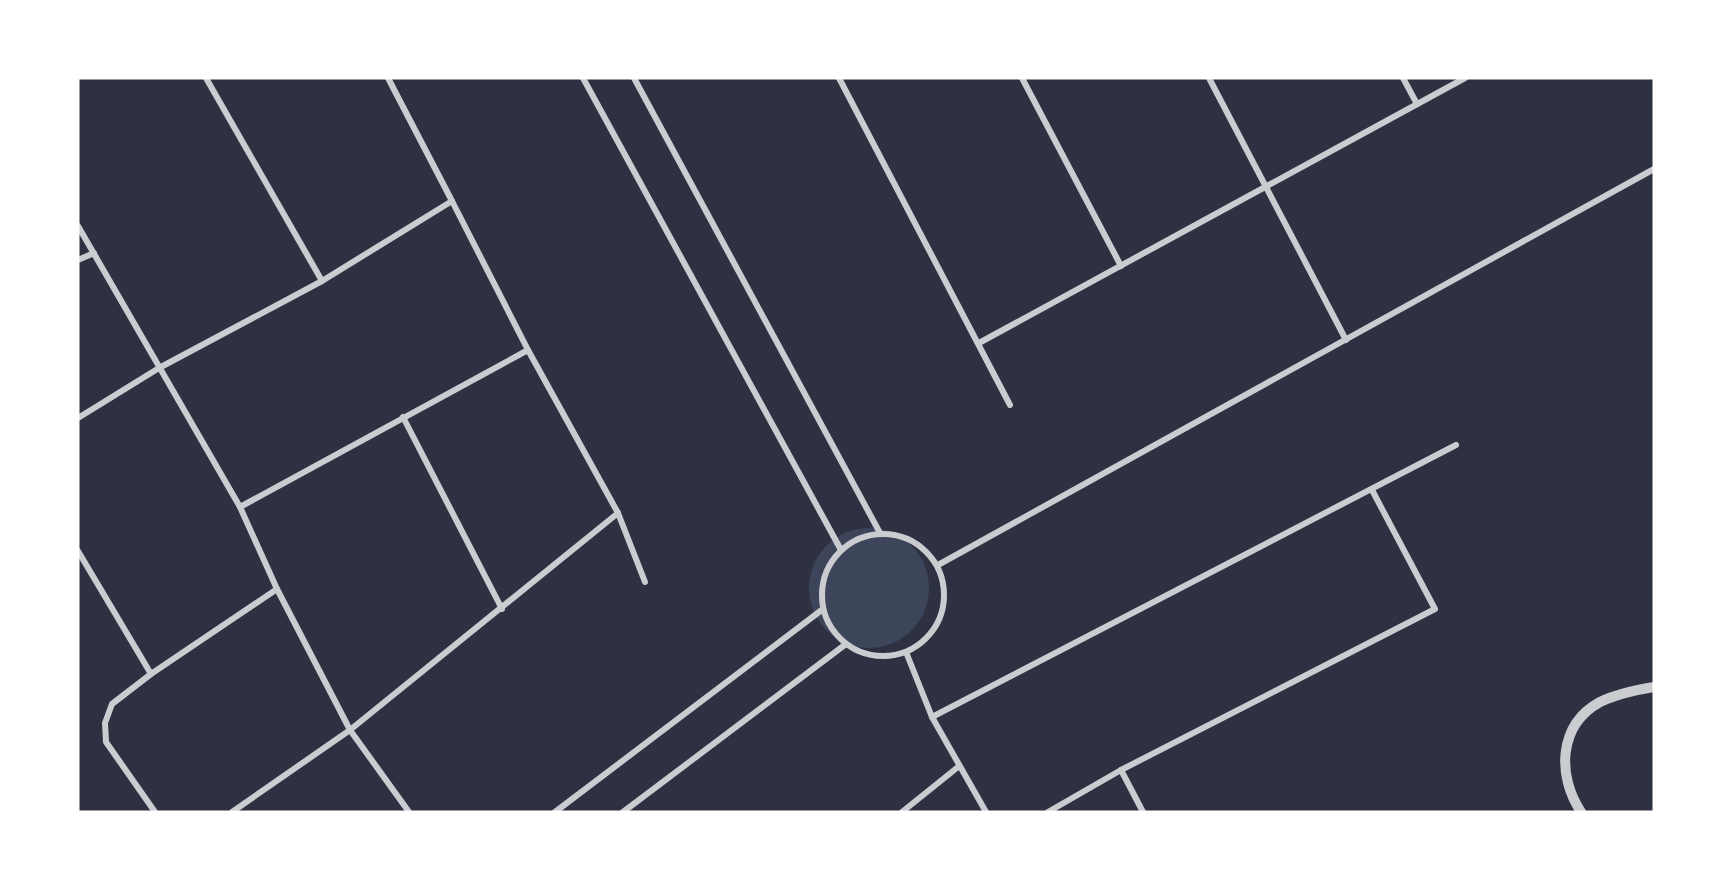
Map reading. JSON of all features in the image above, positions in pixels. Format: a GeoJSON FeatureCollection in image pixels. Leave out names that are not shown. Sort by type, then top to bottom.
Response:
{"type":"FeatureCollection","features":[{"type":"Feature","properties":{"kind":"street"},"geometry":{"type":"LineString","coordinates":[[206,78],[322,281]]}},
{"type":"Feature","properties":{"kind":"street"},"geometry":{"type":"LineString","coordinates":[[388,78],[528,350],[618,513],[645,582]]}},
{"type":"Feature","properties":{"kind":"street"},"geometry":{"type":"LineString","coordinates":[[583,78],[841,550]]}},
{"type":"Feature","properties":{"kind":"street"},"geometry":{"type":"LineString","coordinates":[[634,78],[880,533]]}},
{"type":"Feature","properties":{"kind":"street"},"geometry":{"type":"LineString","coordinates":[[839,78],[1010,405]]}},
{"type":"Feature","properties":{"kind":"street"},"geometry":{"type":"LineString","coordinates":[[1022,78],[1121,266]]}},
{"type":"Feature","properties":{"kind":"street"},"geometry":{"type":"LineString","coordinates":[[1209,78],[1346,340]]}},
{"type":"Feature","properties":{"kind":"street"},"geometry":{"type":"LineString","coordinates":[[1403,78],[1417,104]]}},
{"type":"Feature","properties":{"kind":"street"},"geometry":{"type":"LineString","coordinates":[[979,344],[1466,78]]}},
{"type":"Feature","properties":{"kind":"street"},"geometry":{"type":"LineString","coordinates":[[938,565],[1654,170]]}},
{"type":"Feature","properties":{"kind":"street"},"geometry":{"type":"LineString","coordinates":[[78,418],[159,368],[322,281],[452,201]]}},
{"type":"Feature","properties":{"kind":"street"},"geometry":{"type":"LineString","coordinates":[[78,226],[240,507],[277,589],[350,730],[409,812]]}},
{"type":"Feature","properties":{"kind":"street"},"geometry":{"type":"LineString","coordinates":[[78,260],[94,253]]}},
{"type":"Feature","properties":{"kind":"street"},"geometry":{"type":"LineString","coordinates":[[240,507],[528,350]]}},
{"type":"Feature","properties":{"kind":"street"},"geometry":{"type":"LineString","coordinates":[[403,417],[502,609]]}},
{"type":"Feature","properties":{"kind":"street"},"geometry":{"type":"LineString","coordinates":[[932,717],[1456,446]]}},
{"type":"Feature","properties":{"kind":"street"},"geometry":{"type":"LineString","coordinates":[[1048,812],[1121,770],[1435,609],[1372,489]]}},
{"type":"Feature","properties":{"kind":"street"},"geometry":{"type":"LineString","coordinates":[[232,812],[350,730],[618,513]]}},
{"type":"Feature","properties":{"kind":"street"},"geometry":{"type":"LineString","coordinates":[[880,533],[914,541],[938,565],[946,599],[933,631],[906,652],[875,656],[846,644],[831,629],[823,609],[824,577],[841,550],[880,533]]}},
{"type":"Feature","properties":{"kind":"street"},"geometry":{"type":"LineString","coordinates":[[78,551],[150,674]]}},
{"type":"Feature","properties":{"kind":"street"},"geometry":{"type":"LineString","coordinates":[[155,812],[106,741],[105,723],[112,704],[150,674],[277,589]]}},
{"type":"Feature","properties":{"kind":"street"},"geometry":{"type":"LineString","coordinates":[[555,812],[823,609]]}},
{"type":"Feature","properties":{"kind":"street"},"geometry":{"type":"LineString","coordinates":[[623,812],[846,644]]}},
{"type":"Feature","properties":{"kind":"street"},"geometry":{"type":"LineString","coordinates":[[906,652],[932,717],[958,767],[986,812]]}},
{"type":"Feature","properties":{"kind":"street"},"geometry":{"type":"LineString","coordinates":[[1581,812],[1570,790],[1564,769],[1568,735],[1582,717],[1599,703],[1654,687]]}},
{"type":"Feature","properties":{"kind":"street"},"geometry":{"type":"LineString","coordinates":[[902,812],[958,767]]}},
{"type":"Feature","properties":{"kind":"street"},"geometry":{"type":"LineString","coordinates":[[1121,770],[1143,812]]}},
{"type":"Feature","properties":{"kind":"shaded area"},"geometry":{"type":"Polygon","coordinates":[[[869,528],[892,532],[912,545],[925,565],[929,588],[925,611],[912,631],[892,644],[869,648],[846,644],[826,631],[813,611],[809,588],[813,565],[826,545],[846,532],[869,528]]]}}]}
